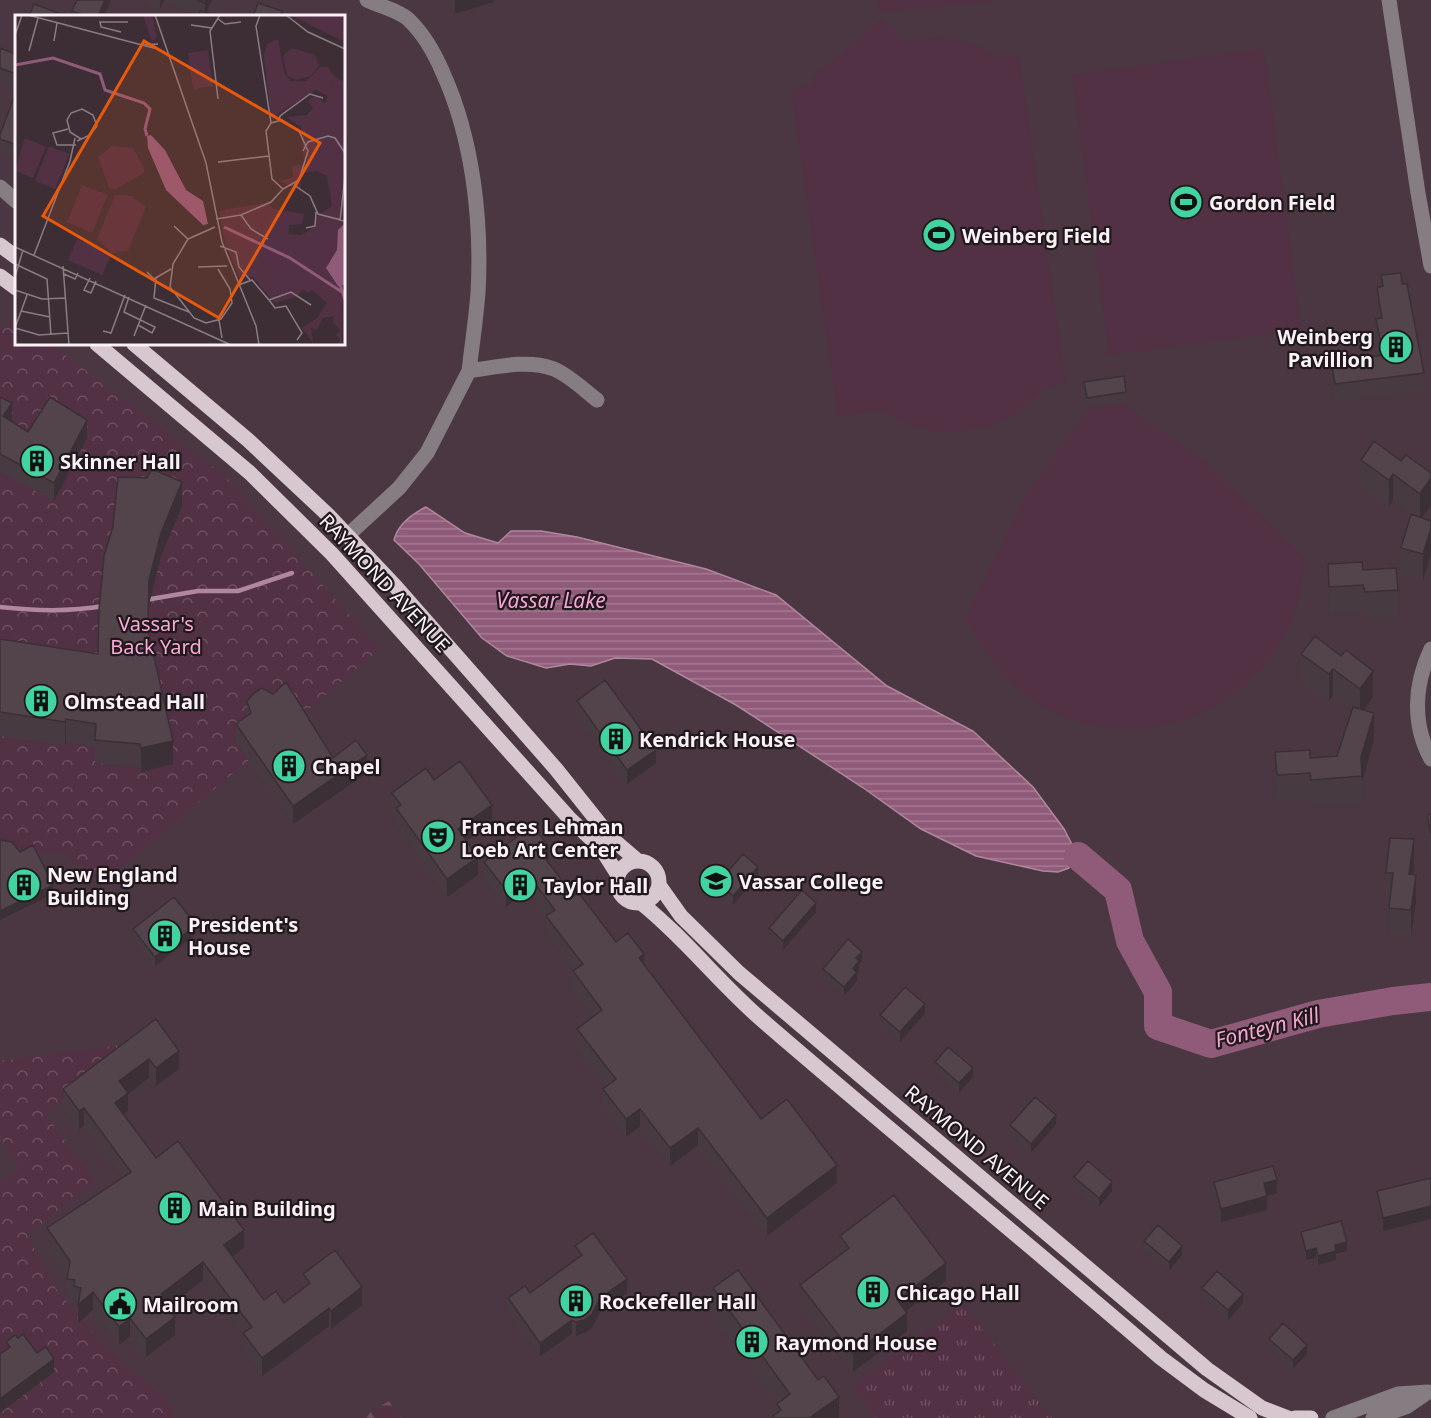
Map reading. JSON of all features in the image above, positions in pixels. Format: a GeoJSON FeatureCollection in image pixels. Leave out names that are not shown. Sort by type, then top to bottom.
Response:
{"type":"FeatureCollection","features":[{"type":"Feature","properties":{"kind":"main road"},"geometry":{"type":"LineString","coordinates":[[0,245],[15,256]]}},
{"type":"Feature","properties":{"kind":"main road"},"geometry":{"type":"LineString","coordinates":[[0,276],[15,287]]}},
{"type":"Feature","properties":{"kind":"main road","name":"RAYMOND AVENUE"},"geometry":{"type":"LineString","coordinates":[[98,345],[250,473],[332,554],[570,819],[601,848],[618,875],[617,889],[621,895],[630,902],[641,903],[665,922],[736,998],[1161,1358],[1204,1390],[1250,1418]]}},
{"type":"Feature","properties":{"kind":"main road","name":"RAYMOND AVENUE"},"geometry":{"type":"LineString","coordinates":[[138,345],[248,440],[347,536],[556,769],[611,838],[638,861],[645,862],[655,870],[659,885],[681,916],[739,973],[1207,1369],[1262,1408],[1288,1418]]}},
{"type":"Feature","properties":{"kind":"main road"},"geometry":{"type":"LineString","coordinates":[[618,875],[626,865],[638,861]]}},
{"type":"Feature","properties":{"kind":"main road"},"geometry":{"type":"LineString","coordinates":[[641,903],[651,899],[659,885]]}},
{"type":"Feature","properties":{"kind":"main road"},"geometry":{"type":"LineString","coordinates":[[1295,1418],[1311,1418]]}},
{"type":"Feature","properties":{"kind":"street"},"geometry":{"type":"LineString","coordinates":[[347,536],[399,488],[427,453],[469,371],[478,292],[478,236],[471,171],[462,124],[451,90],[425,38],[407,18],[367,0]]}},
{"type":"Feature","properties":{"kind":"street"},"geometry":{"type":"LineString","coordinates":[[1389,0],[1431,266]]}},
{"type":"Feature","properties":{"kind":"street"},"geometry":{"type":"LineString","coordinates":[[0,187],[15,200]]}},
{"type":"Feature","properties":{"kind":"street"},"geometry":{"type":"LineString","coordinates":[[469,371],[535,365],[553,369],[573,380],[597,400]]}},
{"type":"Feature","properties":{"kind":"street"},"geometry":{"type":"LineString","coordinates":[[1431,649],[1421,678],[1417,716],[1421,739],[1431,759]]}},
{"type":"Feature","properties":{"kind":"street"},"geometry":{"type":"LineString","coordinates":[[1333,1418],[1398,1394],[1429,1391]]}},
{"type":"Feature","properties":{"kind":"street"},"geometry":{"type":"LineString","coordinates":[[1373,1418],[1406,1407],[1429,1391]]}},
{"type":"Feature","properties":{"kind":"shaded area","name":"Vassar College"},"geometry":{"type":"Polygon","coordinates":[[[0,0],[1431,0],[1431,1418],[0,1418],[0,0]]]}},
{"type":"Feature","properties":{"kind":"green space"},"geometry":{"type":"Polygon","coordinates":[[[878,0],[1004,0],[879,12],[878,0]]]}},
{"type":"Feature","properties":{"kind":"green space"},"geometry":{"type":"Polygon","coordinates":[[[882,18],[902,41],[951,39],[977,46],[999,58],[1019,55],[1066,384],[1046,386],[1030,403],[1011,416],[990,425],[968,430],[945,431],[922,428],[900,421],[880,410],[838,417],[791,88],[813,85],[812,79],[882,18]]]}},
{"type":"Feature","properties":{"kind":"green space","name":"Gordon Field"},"geometry":{"type":"Polygon","coordinates":[[[1264,49],[1301,329],[1109,355],[1072,75],[1264,49]]]}},
{"type":"Feature","properties":{"kind":"green space","name":"Vassar's Back Yard"},"geometry":{"type":"Polygon","coordinates":[[[15,319],[15,345],[52,345],[226,477],[380,649],[103,883],[58,850],[0,865],[0,329],[15,319]]]}},
{"type":"Feature","properties":{"kind":"green space"},"geometry":{"type":"Polygon","coordinates":[[[1125,404],[1211,467],[1304,557],[1300,593],[1294,614],[1273,653],[1245,685],[1210,708],[1171,723],[1130,728],[1089,724],[1049,709],[1013,684],[998,669],[966,618],[1026,494],[1088,409],[1125,404]]]}},
{"type":"Feature","properties":{"kind":"green space"},"geometry":{"type":"Polygon","coordinates":[[[120,1045],[46,1115],[95,1181],[27,1235],[56,1289],[107,1348],[172,1404],[173,1418],[0,1418],[0,1183],[21,1169],[0,1137],[0,1061],[120,1045]]]}},
{"type":"Feature","properties":{"kind":"green space"},"geometry":{"type":"Polygon","coordinates":[[[963,1305],[1052,1418],[877,1418],[853,1387],[963,1305]]]}},
{"type":"Feature","properties":{"kind":"green space"},"geometry":{"type":"Polygon","coordinates":[[[389,1401],[401,1418],[362,1418],[389,1401]]]}},
{"type":"Feature","properties":{"kind":"water","name":"Vassar Lake"},"geometry":{"type":"Polygon","coordinates":[[[426,507],[465,533],[498,543],[511,531],[541,531],[577,537],[706,569],[776,595],[887,686],[973,731],[1033,787],[1064,829],[1078,856],[1069,868],[1058,872],[1043,871],[976,856],[921,829],[862,787],[736,705],[652,659],[615,658],[591,666],[570,664],[546,668],[507,656],[482,638],[419,564],[394,540],[406,520],[426,507]]]}},
{"type":"Feature","properties":{"kind":"building"},"geometry":{"type":"Polygon","coordinates":[[[77,0],[105,0],[98,15],[83,15],[72,11],[77,0]]]}},
{"type":"Feature","properties":{"kind":"building"},"geometry":{"type":"Polygon","coordinates":[[[258,3],[282,11],[280,15],[253,15],[258,3]]]}},
{"type":"Feature","properties":{"kind":"building"},"geometry":{"type":"Polygon","coordinates":[[[34,4],[58,13],[57,15],[29,15],[34,4]]]}},
{"type":"Feature","properties":{"kind":"building"},"geometry":{"type":"Polygon","coordinates":[[[200,11],[214,15],[198,15],[200,11]]]}},
{"type":"Feature","properties":{"kind":"building"},"geometry":{"type":"Polygon","coordinates":[[[0,48],[15,54],[15,74],[0,68],[0,48]]]}},
{"type":"Feature","properties":{"kind":"building"},"geometry":{"type":"Polygon","coordinates":[[[15,95],[14,144],[0,139],[15,95]]]}},
{"type":"Feature","properties":{"kind":"building"},"geometry":{"type":"Polygon","coordinates":[[[1401,273],[1402,284],[1407,284],[1424,373],[1335,384],[1331,361],[1383,355],[1376,319],[1382,318],[1377,288],[1383,286],[1381,275],[1401,273]]]}},
{"type":"Feature","properties":{"kind":"building"},"geometry":{"type":"Polygon","coordinates":[[[1124,376],[1126,392],[1087,398],[1084,382],[1124,376]]]}},
{"type":"Feature","properties":{"kind":"building","name":"Skinner Hall"},"geometry":{"type":"Polygon","coordinates":[[[0,397],[12,403],[3,416],[28,432],[50,397],[87,420],[54,483],[0,454],[0,397]]]}},
{"type":"Feature","properties":{"kind":"building"},"geometry":{"type":"Polygon","coordinates":[[[1374,441],[1401,461],[1406,455],[1431,473],[1431,478],[1420,494],[1393,474],[1389,480],[1361,460],[1374,441]]]}},
{"type":"Feature","properties":{"kind":"building"},"geometry":{"type":"Polygon","coordinates":[[[152,469],[182,482],[161,533],[149,580],[148,630],[173,741],[141,748],[140,744],[95,740],[96,724],[66,719],[65,722],[0,712],[0,639],[98,654],[104,556],[113,526],[118,477],[147,478],[152,469]]]}},
{"type":"Feature","properties":{"kind":"building"},"geometry":{"type":"Polygon","coordinates":[[[1411,514],[1431,521],[1423,554],[1401,548],[1411,514]]]}},
{"type":"Feature","properties":{"kind":"building"},"geometry":{"type":"Polygon","coordinates":[[[1362,562],[1363,570],[1396,568],[1398,590],[1365,592],[1363,585],[1329,587],[1328,564],[1362,562]]]}},
{"type":"Feature","properties":{"kind":"building"},"geometry":{"type":"Polygon","coordinates":[[[1315,636],[1341,656],[1346,650],[1373,671],[1360,689],[1333,669],[1329,674],[1301,654],[1315,636]]]}},
{"type":"Feature","properties":{"kind":"building","name":"Kendrick House"},"geometry":{"type":"Polygon","coordinates":[[[605,680],[656,750],[627,770],[577,701],[605,680]]]}},
{"type":"Feature","properties":{"kind":"building","name":"Chapel"},"geometry":{"type":"Polygon","coordinates":[[[286,682],[333,758],[356,740],[367,755],[293,806],[236,724],[251,713],[247,701],[254,693],[262,688],[273,694],[286,682]]]}},
{"type":"Feature","properties":{"kind":"building"},"geometry":{"type":"Polygon","coordinates":[[[1353,707],[1374,713],[1361,757],[1362,776],[1311,780],[1310,773],[1277,775],[1275,752],[1310,750],[1310,758],[1337,756],[1353,707]]]}},
{"type":"Feature","properties":{"kind":"building","name":"Frances Lehman Loeb Art Center"},"geometry":{"type":"Polygon","coordinates":[[[460,761],[492,805],[458,829],[478,857],[447,879],[396,808],[401,805],[392,793],[426,768],[434,780],[460,761]]]}},
{"type":"Feature","properties":{"kind":"building"},"geometry":{"type":"Polygon","coordinates":[[[1431,814],[1431,834],[1427,815],[1431,814]]]}},
{"type":"Feature","properties":{"kind":"building"},"geometry":{"type":"Polygon","coordinates":[[[532,825],[549,847],[541,853],[574,896],[578,892],[616,942],[628,933],[644,954],[639,958],[761,1119],[787,1099],[837,1165],[767,1218],[698,1128],[670,1148],[640,1109],[626,1119],[603,1089],[616,1079],[577,1029],[602,1010],[573,971],[583,964],[546,916],[555,910],[527,873],[506,890],[484,862],[532,825]]]}},
{"type":"Feature","properties":{"kind":"building"},"geometry":{"type":"Polygon","coordinates":[[[1390,838],[1414,839],[1409,874],[1416,875],[1411,910],[1389,908],[1393,873],[1386,873],[1390,838]]]}},
{"type":"Feature","properties":{"kind":"building","name":"New England Building"},"geometry":{"type":"Polygon","coordinates":[[[0,840],[12,842],[20,852],[33,845],[53,885],[0,911],[0,840]]]}},
{"type":"Feature","properties":{"kind":"building"},"geometry":{"type":"Polygon","coordinates":[[[743,854],[758,867],[733,896],[718,883],[743,854]]]}},
{"type":"Feature","properties":{"kind":"building"},"geometry":{"type":"Polygon","coordinates":[[[802,890],[816,903],[783,941],[769,928],[802,890]]]}},
{"type":"Feature","properties":{"kind":"building","name":"President's House"},"geometry":{"type":"Polygon","coordinates":[[[174,897],[196,925],[155,957],[133,929],[174,897]]]}},
{"type":"Feature","properties":{"kind":"building"},"geometry":{"type":"Polygon","coordinates":[[[848,939],[862,952],[856,958],[859,961],[853,969],[857,972],[844,987],[823,969],[848,939]]]}},
{"type":"Feature","properties":{"kind":"building"},"geometry":{"type":"Polygon","coordinates":[[[905,987],[925,1004],[900,1032],[880,1015],[905,987]]]}},
{"type":"Feature","properties":{"kind":"building","name":"Main Building"},"geometry":{"type":"Polygon","coordinates":[[[156,1019],[179,1051],[156,1068],[149,1059],[119,1081],[128,1093],[115,1103],[156,1158],[178,1141],[244,1230],[224,1245],[264,1300],[276,1291],[284,1303],[310,1283],[303,1274],[335,1250],[362,1287],[331,1311],[329,1308],[262,1358],[243,1333],[252,1327],[203,1262],[161,1294],[163,1296],[160,1298],[175,1317],[146,1339],[130,1318],[119,1327],[93,1292],[78,1305],[81,1288],[74,1286],[75,1280],[67,1279],[70,1261],[47,1228],[131,1172],[84,1108],[79,1111],[63,1089],[156,1019]]]}},
{"type":"Feature","properties":{"kind":"building"},"geometry":{"type":"Polygon","coordinates":[[[948,1047],[973,1068],[959,1083],[935,1062],[948,1047]]]}},
{"type":"Feature","properties":{"kind":"building"},"geometry":{"type":"Polygon","coordinates":[[[1035,1097],[1056,1115],[1031,1144],[1010,1125],[1035,1097]]]}},
{"type":"Feature","properties":{"kind":"building"},"geometry":{"type":"Polygon","coordinates":[[[1088,1161],[1112,1182],[1099,1198],[1074,1177],[1088,1161]]]}},
{"type":"Feature","properties":{"kind":"building"},"geometry":{"type":"Polygon","coordinates":[[[1273,1166],[1277,1180],[1264,1183],[1267,1196],[1221,1209],[1214,1182],[1273,1166]]]}},
{"type":"Feature","properties":{"kind":"building"},"geometry":{"type":"Polygon","coordinates":[[[1431,1178],[1431,1206],[1383,1218],[1377,1191],[1431,1178]]]}},
{"type":"Feature","properties":{"kind":"building","name":"Chicago Hall"},"geometry":{"type":"Polygon","coordinates":[[[894,1195],[946,1263],[897,1300],[907,1313],[853,1354],[800,1285],[849,1248],[840,1236],[894,1195]]]}},
{"type":"Feature","properties":{"kind":"building"},"geometry":{"type":"Polygon","coordinates":[[[1341,1221],[1347,1242],[1335,1245],[1336,1251],[1318,1256],[1316,1248],[1306,1251],[1301,1232],[1341,1221]]]}},
{"type":"Feature","properties":{"kind":"building"},"geometry":{"type":"Polygon","coordinates":[[[1158,1225],[1182,1246],[1169,1262],[1144,1241],[1158,1225]]]}},
{"type":"Feature","properties":{"kind":"building","name":"Rockefeller Hall"},"geometry":{"type":"Polygon","coordinates":[[[593,1233],[627,1279],[600,1298],[592,1314],[584,1320],[576,1322],[572,1320],[540,1343],[508,1298],[525,1286],[530,1293],[582,1255],[575,1246],[593,1233]]]}},
{"type":"Feature","properties":{"kind":"building"},"geometry":{"type":"Polygon","coordinates":[[[738,1270],[818,1380],[824,1376],[839,1397],[809,1418],[775,1418],[773,1416],[781,1410],[777,1404],[790,1394],[713,1288],[738,1270]]]}},
{"type":"Feature","properties":{"kind":"building"},"geometry":{"type":"Polygon","coordinates":[[[1217,1271],[1243,1294],[1228,1310],[1202,1288],[1217,1271]]]}},
{"type":"Feature","properties":{"kind":"building"},"geometry":{"type":"Polygon","coordinates":[[[1283,1323],[1307,1345],[1293,1360],[1269,1339],[1283,1323]]]}},
{"type":"Feature","properties":{"kind":"building"},"geometry":{"type":"Polygon","coordinates":[[[23,1334],[37,1353],[46,1347],[54,1359],[0,1399],[0,1354],[10,1347],[6,1342],[15,1335],[18,1338],[23,1334]]]}},
{"type":"Feature","properties":{"kind":"waterway","name":"Fonteyn Kill"},"geometry":{"type":"LineString","coordinates":[[145,600],[198,591],[238,591],[292,573]]}},
{"type":"Feature","properties":{"kind":"waterway","name":"Fonteyn Kill"},"geometry":{"type":"LineString","coordinates":[[0,607],[52,610],[104,606]]}},
{"type":"Feature","properties":{"kind":"waterway","name":"Fonteyn Kill"},"geometry":{"type":"LineString","coordinates":[[1078,856],[1118,890],[1130,941],[1158,992],[1158,1026],[1211,1044],[1318,1014],[1431,997]]}},
{"type":"Feature","properties":{"kind":"place","name":"Gordon Field"},"geometry":{"type":"Point","coordinates":[1186,202]}},
{"type":"Feature","properties":{"kind":"place","name":"Weinberg Field"},"geometry":{"type":"Point","coordinates":[939,235]}},
{"type":"Feature","properties":{"kind":"place","name":"Weinberg Pavillion"},"geometry":{"type":"Point","coordinates":[1396,347]}},
{"type":"Feature","properties":{"kind":"place","name":"Skinner Hall"},"geometry":{"type":"Point","coordinates":[37,461]}},
{"type":"Feature","properties":{"kind":"place","name":"Olmstead Hall"},"geometry":{"type":"Point","coordinates":[41,701]}},
{"type":"Feature","properties":{"kind":"place","name":"Kendrick House"},"geometry":{"type":"Point","coordinates":[616,739]}},
{"type":"Feature","properties":{"kind":"place","name":"Chapel"},"geometry":{"type":"Point","coordinates":[289,766]}},
{"type":"Feature","properties":{"kind":"place","name":"Frances Lehman Loeb Art Center"},"geometry":{"type":"Point","coordinates":[438,837]}},
{"type":"Feature","properties":{"kind":"place","name":"Vassar College"},"geometry":{"type":"Point","coordinates":[716,881]}},
{"type":"Feature","properties":{"kind":"place","name":"New England Building"},"geometry":{"type":"Point","coordinates":[24,885]}},
{"type":"Feature","properties":{"kind":"place","name":"Taylor Hall"},"geometry":{"type":"Point","coordinates":[520,885]}},
{"type":"Feature","properties":{"kind":"place","name":"President's House"},"geometry":{"type":"Point","coordinates":[165,936]}},
{"type":"Feature","properties":{"kind":"place","name":"Main Building"},"geometry":{"type":"Point","coordinates":[175,1208]}},
{"type":"Feature","properties":{"kind":"place","name":"Chicago Hall"},"geometry":{"type":"Point","coordinates":[873,1292]}},
{"type":"Feature","properties":{"kind":"place","name":"Rockefeller Hall"},"geometry":{"type":"Point","coordinates":[576,1301]}},
{"type":"Feature","properties":{"kind":"place","name":"Mailroom"},"geometry":{"type":"Point","coordinates":[120,1304]}},
{"type":"Feature","properties":{"kind":"place","name":"Raymond House"},"geometry":{"type":"Point","coordinates":[752,1342]}}]}
